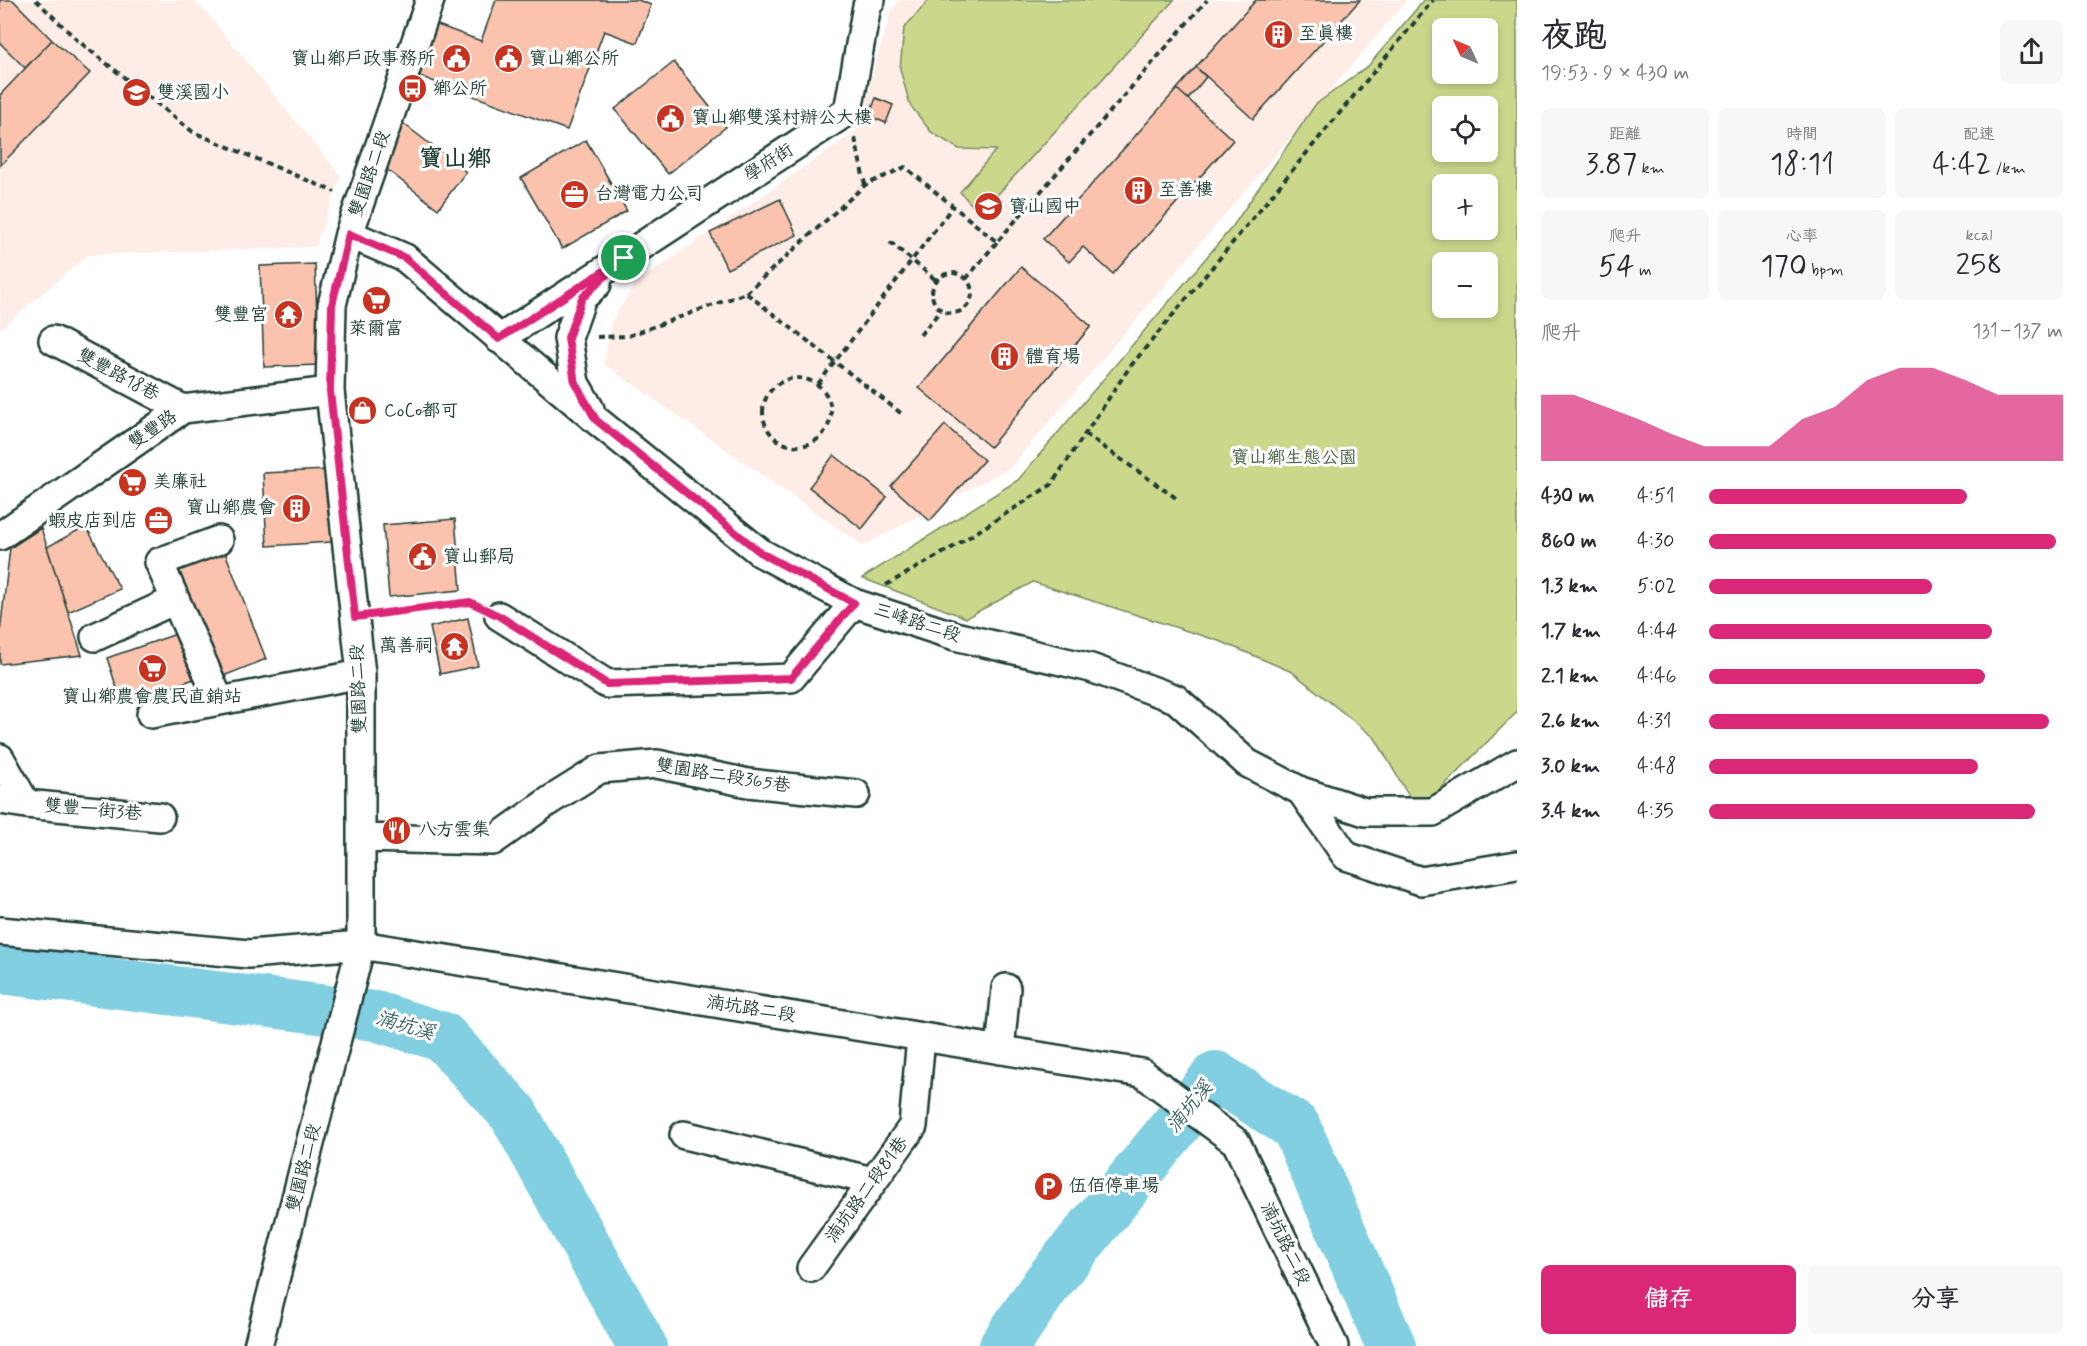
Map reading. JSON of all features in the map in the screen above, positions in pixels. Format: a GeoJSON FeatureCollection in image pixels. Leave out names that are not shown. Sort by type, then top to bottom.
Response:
{"type":"FeatureCollection","features":[{"type":"Feature","properties":{"kind":"street","name":"雙園路二段"},"geometry":{"type":"LineString","coordinates":[[258,1346],[361,945],[361,674],[330,391],[332,305],[349,234],[430,0]]}},
{"type":"Feature","properties":{"kind":"street"},"geometry":{"type":"LineString","coordinates":[[848,111],[867,6],[871,0]]}},
{"type":"Feature","properties":{"kind":"street","name":"學府街"},"geometry":{"type":"LineString","coordinates":[[499,339],[848,111]]}},
{"type":"Feature","properties":{"kind":"street","name":"三峰路二段"},"geometry":{"type":"LineString","coordinates":[[349,234],[405,258],[596,420],[761,553],[854,603],[955,636],[1091,669],[1176,699],[1248,764],[1301,791],[1365,812],[1433,812],[1517,763]]}},
{"type":"Feature","properties":{"kind":"street","name":"學府街"},"geometry":{"type":"LineString","coordinates":[[596,420],[575,383],[568,338],[582,298],[624,258]]}},
{"type":"Feature","properties":{"kind":"street","name":"雙豐路18巷"},"geometry":{"type":"LineString","coordinates":[[53,340],[183,409]]}},
{"type":"Feature","properties":{"kind":"street","name":"雙豐路"},"geometry":{"type":"LineString","coordinates":[[0,536],[183,409],[330,391]]}},
{"type":"Feature","properties":{"kind":"street"},"geometry":{"type":"LineString","coordinates":[[219,540],[159,562],[219,700]]}},
{"type":"Feature","properties":{"kind":"street"},"geometry":{"type":"LineString","coordinates":[[95,637],[175,600]]}},
{"type":"Feature","properties":{"kind":"street"},"geometry":{"type":"LineString","coordinates":[[499,616],[607,684],[791,678],[854,603]]}},
{"type":"Feature","properties":{"kind":"street"},"geometry":{"type":"LineString","coordinates":[[151,714],[361,674]]}},
{"type":"Feature","properties":{"kind":"street"},"geometry":{"type":"LineString","coordinates":[[0,758],[13,802]]}},
{"type":"Feature","properties":{"kind":"street","name":"雙園路二段365巷"},"geometry":{"type":"LineString","coordinates":[[361,838],[493,841],[549,801],[600,769],[657,764],[748,783],[856,794]]}},
{"type":"Feature","properties":{"kind":"street"},"geometry":{"type":"LineString","coordinates":[[1301,791],[1346,856],[1421,881],[1517,865]]}},
{"type":"Feature","properties":{"kind":"street","name":"雙豐一街3巷"},"geometry":{"type":"LineString","coordinates":[[13,802],[160,817]]}},
{"type":"Feature","properties":{"kind":"street","name":"湳坑路二段"},"geometry":{"type":"LineString","coordinates":[[0,931],[249,954],[361,945],[1142,1073],[1236,1142],[1334,1346]]}},
{"type":"Feature","properties":{"kind":"street"},"geometry":{"type":"LineString","coordinates":[[1000,1050],[1006,988]]}},
{"type":"Feature","properties":{"kind":"street","name":"湳坑路二段81巷"},"geometry":{"type":"LineString","coordinates":[[811,1268],[912,1126],[921,1037]]}},
{"type":"Feature","properties":{"kind":"street"},"geometry":{"type":"LineString","coordinates":[[684,1135],[873,1181]]}},
{"type":"Feature","properties":{"kind":"path"},"geometry":{"type":"LineString","coordinates":[[36,0],[77,40],[193,132],[360,202]]}},
{"type":"Feature","properties":{"kind":"path"},"geometry":{"type":"LineString","coordinates":[[966,279],[1207,0]]}},
{"type":"Feature","properties":{"kind":"path"},"geometry":{"type":"LineString","coordinates":[[854,603],[950,549],[1051,485],[1129,368],[1433,0]]}},
{"type":"Feature","properties":{"kind":"path"},"geometry":{"type":"LineString","coordinates":[[848,111],[865,185]]}},
{"type":"Feature","properties":{"kind":"path"},"geometry":{"type":"LineString","coordinates":[[593,337],[628,336],[746,293],[865,185],[905,167],[997,242]]}},
{"type":"Feature","properties":{"kind":"path"},"geometry":{"type":"LineString","coordinates":[[818,384],[953,206]]}},
{"type":"Feature","properties":{"kind":"path"},"geometry":{"type":"LineString","coordinates":[[890,242],[937,281]]}},
{"type":"Feature","properties":{"kind":"path"},"geometry":{"type":"LineString","coordinates":[[954,273],[966,279],[972,290],[972,297],[966,308],[954,313],[941,310],[936,305],[932,293],[937,281],[942,276],[954,273]]}},
{"type":"Feature","properties":{"kind":"path"},"geometry":{"type":"LineString","coordinates":[[746,293],[902,414]]}},
{"type":"Feature","properties":{"kind":"path"},"geometry":{"type":"LineString","coordinates":[[920,335],[941,310]]}},
{"type":"Feature","properties":{"kind":"path"},"geometry":{"type":"LineString","coordinates":[[798,378],[818,384],[830,403],[831,414],[822,434],[814,441],[803,445],[791,445],[781,441],[766,425],[764,402],[770,392],[777,384],[798,378]]}},
{"type":"Feature","properties":{"kind":"path"},"geometry":{"type":"LineString","coordinates":[[1084,434],[1176,498]]}},
{"type":"Feature","properties":{"kind":"path"},"geometry":{"type":"LineString","coordinates":[[355,617],[470,602],[499,616]]}},
{"type":"Feature","properties":{"kind":"shaded area","name":"雙溪國小"},"geometry":{"type":"Polygon","coordinates":[[[0,0],[192,0],[205,11],[341,176],[315,247],[88,255],[0,329],[0,0]]]}},
{"type":"Feature","properties":{"kind":"shaded area","name":"寶山國中"},"geometry":{"type":"Polygon","coordinates":[[[900,0],[1407,0],[1011,467],[863,546],[604,364],[611,322],[636,283],[855,132],[890,14],[900,0]]]}},
{"type":"Feature","properties":{"kind":"green space"},"geometry":{"type":"Polygon","coordinates":[[[929,0],[1174,0],[980,214],[960,192],[996,150],[959,149],[931,132],[910,105],[900,69],[904,28],[929,0]]]}},
{"type":"Feature","properties":{"kind":"green space","name":"寶山鄉生態公園"},"geometry":{"type":"Polygon","coordinates":[[[1424,0],[1517,0],[1517,712],[1418,812],[1375,738],[1292,672],[1222,642],[1033,582],[966,618],[862,578],[1018,480],[1233,226],[1315,105],[1369,65],[1424,0]]]}},
{"type":"Feature","properties":{"kind":"building"},"geometry":{"type":"Polygon","coordinates":[[[0,0],[13,0],[52,40],[25,68],[0,43],[0,0]]]}},
{"type":"Feature","properties":{"kind":"building","name":"寶山鄉公所"},"geometry":{"type":"Polygon","coordinates":[[[496,0],[638,0],[651,5],[637,43],[604,31],[567,130],[416,75],[435,24],[481,41],[496,0]]]}},
{"type":"Feature","properties":{"kind":"building","name":"至真樓"},"geometry":{"type":"Polygon","coordinates":[[[1256,0],[1360,0],[1253,119],[1196,67],[1256,0]]]}},
{"type":"Feature","properties":{"kind":"building"},"geometry":{"type":"Polygon","coordinates":[[[52,40],[90,73],[0,166],[0,95],[52,40]]]}},
{"type":"Feature","properties":{"kind":"building","name":"寶山鄉雙溪村辦公大樓"},"geometry":{"type":"Polygon","coordinates":[[[674,62],[726,127],[668,174],[615,109],[674,62]]]}},
{"type":"Feature","properties":{"kind":"building"},"geometry":{"type":"Polygon","coordinates":[[[1196,67],[1206,77],[1188,99],[1177,89],[1196,67]]]}},
{"type":"Feature","properties":{"kind":"building","name":"至善樓"},"geometry":{"type":"Polygon","coordinates":[[[1177,89],[1233,140],[1113,274],[1083,247],[1069,262],[1043,239],[1177,89]]]}},
{"type":"Feature","properties":{"kind":"building"},"geometry":{"type":"Polygon","coordinates":[[[876,98],[893,105],[886,123],[869,116],[876,98]]]}},
{"type":"Feature","properties":{"kind":"building"},"geometry":{"type":"Polygon","coordinates":[[[404,124],[466,172],[438,209],[376,161],[404,124]]]}},
{"type":"Feature","properties":{"kind":"building","name":"台灣電力公司"},"geometry":{"type":"Polygon","coordinates":[[[586,140],[627,211],[562,249],[521,178],[586,140]]]}},
{"type":"Feature","properties":{"kind":"building"},"geometry":{"type":"Polygon","coordinates":[[[780,199],[797,235],[727,269],[710,233],[780,199]]]}},
{"type":"Feature","properties":{"kind":"building","name":"雙豐宮"},"geometry":{"type":"Polygon","coordinates":[[[315,264],[319,365],[264,367],[260,266],[315,264]]]}},
{"type":"Feature","properties":{"kind":"building","name":"體育場"},"geometry":{"type":"Polygon","coordinates":[[[1021,267],[1091,326],[990,447],[919,388],[1021,267]]]}},
{"type":"Feature","properties":{"kind":"building"},"geometry":{"type":"Polygon","coordinates":[[[945,425],[984,460],[930,521],[891,486],[945,425]]]}},
{"type":"Feature","properties":{"kind":"building"},"geometry":{"type":"Polygon","coordinates":[[[834,455],[887,497],[862,529],[809,487],[834,455]]]}},
{"type":"Feature","properties":{"kind":"building","name":"寶山鄉農會"},"geometry":{"type":"Polygon","coordinates":[[[328,470],[331,542],[267,546],[263,473],[328,470]]]}},
{"type":"Feature","properties":{"kind":"building","name":"寶山郵局"},"geometry":{"type":"Polygon","coordinates":[[[455,519],[461,590],[389,597],[383,525],[455,519]]]}},
{"type":"Feature","properties":{"kind":"building"},"geometry":{"type":"Polygon","coordinates":[[[86,526],[120,589],[68,612],[47,547],[86,526]]]}},
{"type":"Feature","properties":{"kind":"building"},"geometry":{"type":"Polygon","coordinates":[[[41,528],[82,655],[0,664],[0,632],[10,548],[41,528]]]}},
{"type":"Feature","properties":{"kind":"building"},"geometry":{"type":"Polygon","coordinates":[[[225,552],[266,659],[216,679],[174,573],[225,552]]]}},
{"type":"Feature","properties":{"kind":"building","name":"萬善祠"},"geometry":{"type":"Polygon","coordinates":[[[468,618],[478,666],[440,674],[430,627],[468,618]]]}},
{"type":"Feature","properties":{"kind":"building","name":"寶山鄉農會農民直銷站"},"geometry":{"type":"Polygon","coordinates":[[[182,632],[197,678],[122,704],[107,658],[182,632]]]}},
{"type":"Feature","properties":{"kind":"waterway","name":"湳坑溪"},"geometry":{"type":"LineString","coordinates":[[0,969],[375,1016],[443,1037],[513,1113],[642,1346]]}},
{"type":"Feature","properties":{"kind":"waterway","name":"湳坑溪"},"geometry":{"type":"LineString","coordinates":[[1004,1346],[1048,1282],[1216,1076],[1296,1127],[1391,1346]]}},
{"type":"Feature","properties":{"kind":"place","name":"至真樓"},"geometry":{"type":"Point","coordinates":[1278,34]}},
{"type":"Feature","properties":{"kind":"place","name":"寶山鄉戶政事務所"},"geometry":{"type":"Point","coordinates":[456,59]}},
{"type":"Feature","properties":{"kind":"place","name":"寶山鄉公所"},"geometry":{"type":"Point","coordinates":[508,59]}},
{"type":"Feature","properties":{"kind":"place","name":"鄉公所"},"geometry":{"type":"Point","coordinates":[412,89]}},
{"type":"Feature","properties":{"kind":"place","name":"雙溪國小"},"geometry":{"type":"Point","coordinates":[136,93]}},
{"type":"Feature","properties":{"kind":"place","name":"寶山鄉雙溪村辦公大樓"},"geometry":{"type":"Point","coordinates":[671,118]}},
{"type":"Feature","properties":{"kind":"place","name":"至善樓"},"geometry":{"type":"Point","coordinates":[1138,190]}},
{"type":"Feature","properties":{"kind":"place","name":"台灣電力公司"},"geometry":{"type":"Point","coordinates":[574,194]}},
{"type":"Feature","properties":{"kind":"place","name":"寶山國中"},"geometry":{"type":"Point","coordinates":[988,207]}},
{"type":"Feature","properties":{"kind":"place","name":"萊爾富"},"geometry":{"type":"Point","coordinates":[376,300]}},
{"type":"Feature","properties":{"kind":"place","name":"雙豐宮"},"geometry":{"type":"Point","coordinates":[289,315]}},
{"type":"Feature","properties":{"kind":"place","name":"體育場"},"geometry":{"type":"Point","coordinates":[1005,357]}},
{"type":"Feature","properties":{"kind":"place","name":"CoCo都可"},"geometry":{"type":"Point","coordinates":[363,411]}},
{"type":"Feature","properties":{"kind":"place","name":"美廉社"},"geometry":{"type":"Point","coordinates":[132,482]}},
{"type":"Feature","properties":{"kind":"place","name":"寶山鄉農會"},"geometry":{"type":"Point","coordinates":[297,508]}},
{"type":"Feature","properties":{"kind":"place","name":"蝦皮店到店"},"geometry":{"type":"Point","coordinates":[159,521]}},
{"type":"Feature","properties":{"kind":"place","name":"寶山郵局"},"geometry":{"type":"Point","coordinates":[422,557]}},
{"type":"Feature","properties":{"kind":"place","name":"萬善祠"},"geometry":{"type":"Point","coordinates":[454,646]}},
{"type":"Feature","properties":{"kind":"place","name":"寶山鄉農會農民直銷站"},"geometry":{"type":"Point","coordinates":[152,668]}},
{"type":"Feature","properties":{"kind":"place","name":"八方雲集"},"geometry":{"type":"Point","coordinates":[397,830]}},
{"type":"Feature","properties":{"kind":"place","name":"伍佰停車場"},"geometry":{"type":"Point","coordinates":[1048,1186]}},
{"type":"Feature","properties":{"kind":"district","name":"寶山鄉"},"geometry":{"type":"Point","coordinates":[455,159]}},
{"type":"Feature","properties":{"kind":"route"},"geometry":{"type":"LineString","coordinates":[[349,234],[405,258],[499,339],[624,258],[582,298],[568,338],[575,383],[596,420],[761,553],[854,603],[791,678],[607,684],[499,616],[470,602],[355,617],[330,391],[332,305],[349,234]]}}]}
